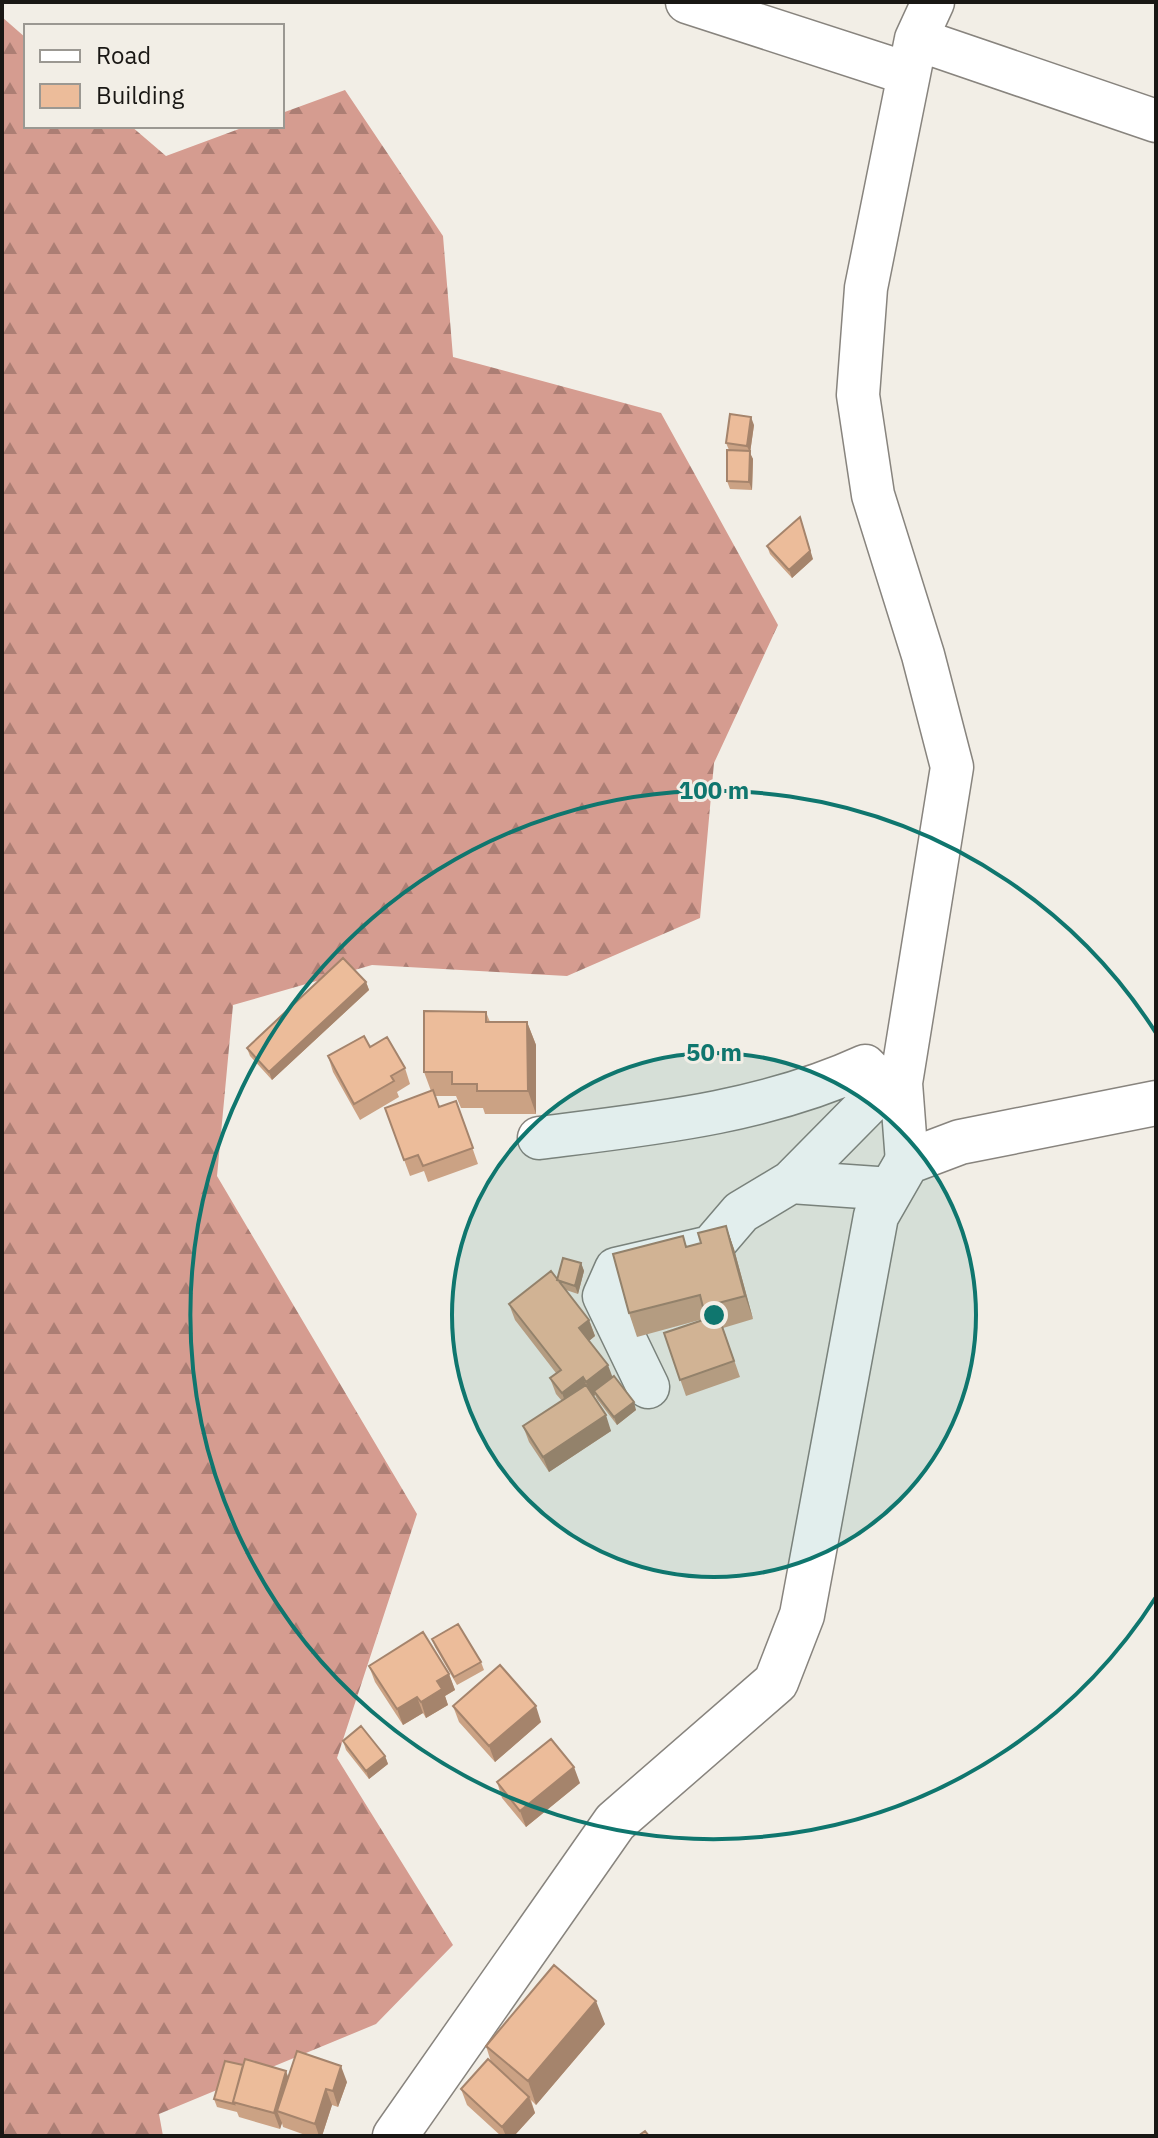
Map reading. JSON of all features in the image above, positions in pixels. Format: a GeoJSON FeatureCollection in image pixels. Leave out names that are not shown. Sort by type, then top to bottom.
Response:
{"type":"FeatureCollection","features":[{"type":"Feature","properties":{"kind":"street"},"geometry":{"type":"LineString","coordinates":[[687,2],[912,56],[1156,121]]}},
{"type":"Feature","properties":{"kind":"street"},"geometry":{"type":"LineString","coordinates":[[395,2136],[615,1822],[776,1682],[802,1615],[876,1216],[899,1175],[901,1083],[952,767],[923,655],[873,495],[858,395],[866,288],[912,56],[933,2]]}},
{"type":"Feature","properties":{"kind":"street"},"geometry":{"type":"LineString","coordinates":[[539,1138],[726,1112],[824,1084],[865,1066],[879,1080],[872,1100],[791,1182],[741,1212],[711,1247],[616,1269],[604,1296],[648,1387]]}},
{"type":"Feature","properties":{"kind":"street"},"geometry":{"type":"LineString","coordinates":[[791,1182],[899,1175],[960,1142],[1156,1103]]}},
{"type":"Feature","properties":{"kind":"green space"},"geometry":{"type":"Polygon","coordinates":[[[2,17],[24,36],[24,128],[133,128],[166,156],[242,128],[284,128],[284,112],[345,90],[443,236],[453,357],[661,413],[778,625],[714,763],[700,918],[567,976],[372,965],[233,1005],[217,1176],[417,1514],[337,1758],[453,1945],[376,2024],[159,2114],[163,2136],[2,2136],[2,17]]]}},
{"type":"Feature","properties":{"kind":"building"},"geometry":{"type":"Polygon","coordinates":[[[730,414],[751,417],[747,446],[726,443],[730,414]]]}},
{"type":"Feature","properties":{"kind":"building"},"geometry":{"type":"Polygon","coordinates":[[[727,450],[750,451],[749,482],[727,481],[727,450]]]}},
{"type":"Feature","properties":{"kind":"building"},"geometry":{"type":"Polygon","coordinates":[[[800,517],[810,551],[789,570],[767,546],[800,517]]]}},
{"type":"Feature","properties":{"kind":"building"},"geometry":{"type":"Polygon","coordinates":[[[343,958],[366,982],[269,1072],[247,1048],[343,958]]]}},
{"type":"Feature","properties":{"kind":"building"},"geometry":{"type":"Polygon","coordinates":[[[424,1011],[486,1012],[486,1022],[527,1022],[528,1091],[477,1091],[477,1084],[452,1084],[452,1072],[424,1072],[424,1011]]]}},
{"type":"Feature","properties":{"kind":"building"},"geometry":{"type":"Polygon","coordinates":[[[364,1036],[370,1047],[387,1037],[405,1068],[391,1076],[394,1081],[354,1104],[328,1056],[364,1036]]]}},
{"type":"Feature","properties":{"kind":"building"},"geometry":{"type":"Polygon","coordinates":[[[433,1090],[439,1107],[456,1101],[473,1148],[423,1166],[418,1155],[404,1160],[385,1108],[433,1090]]]}},
{"type":"Feature","properties":{"kind":"building"},"geometry":{"type":"Polygon","coordinates":[[[726,1226],[745,1296],[703,1307],[700,1295],[629,1313],[613,1254],[683,1236],[686,1247],[701,1243],[698,1233],[726,1226]]]}},
{"type":"Feature","properties":{"kind":"building"},"geometry":{"type":"Polygon","coordinates":[[[563,1258],[581,1263],[575,1286],[557,1280],[563,1258]]]}},
{"type":"Feature","properties":{"kind":"building"},"geometry":{"type":"Polygon","coordinates":[[[551,1271],[589,1320],[579,1328],[608,1365],[586,1382],[583,1377],[562,1393],[550,1378],[561,1370],[509,1304],[551,1271]]]}},
{"type":"Feature","properties":{"kind":"building"},"geometry":{"type":"Polygon","coordinates":[[[718,1315],[734,1361],[680,1380],[664,1333],[718,1315]]]}},
{"type":"Feature","properties":{"kind":"building"},"geometry":{"type":"Polygon","coordinates":[[[614,1376],[634,1402],[614,1417],[594,1391],[614,1376]]]}},
{"type":"Feature","properties":{"kind":"building"},"geometry":{"type":"Polygon","coordinates":[[[586,1385],[606,1415],[543,1457],[523,1426],[586,1385]]]}},
{"type":"Feature","properties":{"kind":"building"},"geometry":{"type":"Polygon","coordinates":[[[458,1624],[481,1662],[454,1677],[432,1639],[458,1624]]]}},
{"type":"Feature","properties":{"kind":"building"},"geometry":{"type":"Polygon","coordinates":[[[423,1632],[449,1674],[437,1681],[442,1689],[421,1702],[417,1697],[397,1709],[369,1666],[423,1632]]]}},
{"type":"Feature","properties":{"kind":"building"},"geometry":{"type":"Polygon","coordinates":[[[500,1665],[536,1706],[489,1746],[453,1706],[500,1665]]]}},
{"type":"Feature","properties":{"kind":"building"},"geometry":{"type":"Polygon","coordinates":[[[361,1726],[385,1756],[366,1771],[343,1741],[361,1726]]]}},
{"type":"Feature","properties":{"kind":"building"},"geometry":{"type":"Polygon","coordinates":[[[551,1739],[574,1767],[520,1811],[497,1782],[551,1739]]]}},
{"type":"Feature","properties":{"kind":"building"},"geometry":{"type":"Polygon","coordinates":[[[554,1965],[596,2001],[528,2081],[486,2046],[554,1965]]]}},
{"type":"Feature","properties":{"kind":"building"},"geometry":{"type":"Polygon","coordinates":[[[297,2051],[341,2066],[333,2091],[326,2089],[315,2124],[277,2111],[297,2051]]]}},
{"type":"Feature","properties":{"kind":"building"},"geometry":{"type":"Polygon","coordinates":[[[245,2059],[286,2071],[274,2113],[233,2102],[245,2059]]]}},
{"type":"Feature","properties":{"kind":"building"},"geometry":{"type":"Polygon","coordinates":[[[488,2059],[529,2097],[502,2127],[461,2089],[488,2059]]]}},
{"type":"Feature","properties":{"kind":"building"},"geometry":{"type":"Polygon","coordinates":[[[225,2061],[243,2065],[234,2104],[214,2099],[225,2061]]]}}]}
